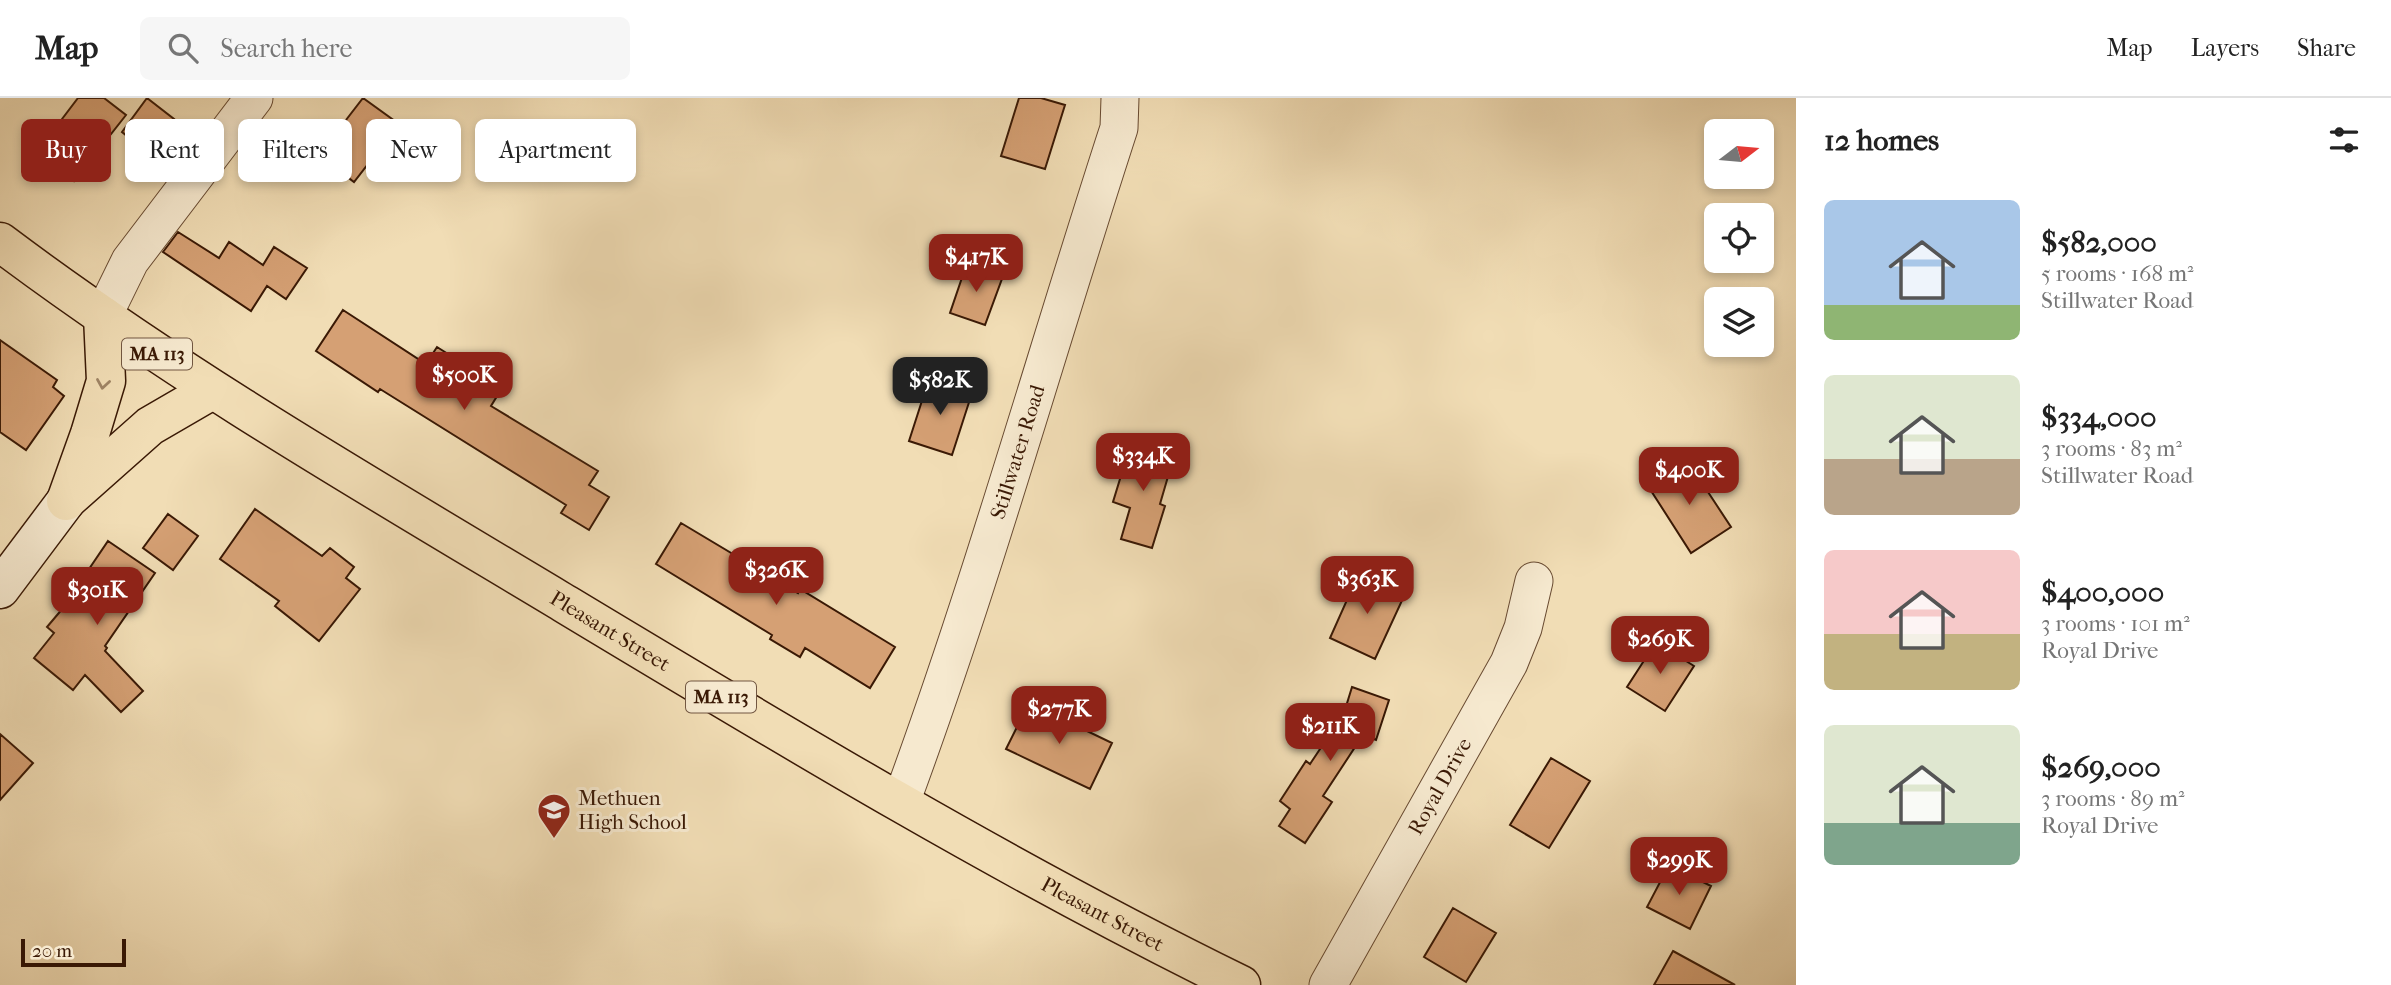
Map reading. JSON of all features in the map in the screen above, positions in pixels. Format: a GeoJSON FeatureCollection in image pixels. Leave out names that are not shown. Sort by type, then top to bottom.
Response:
{"type":"FeatureCollection","features":[{"type":"Feature","properties":{"kind":"main road","name":"Pleasant Street"},"geometry":{"type":"LineString","coordinates":[[0,242],[70,295],[212,390],[410,512],[766,725],[1193,975],[1241,985]]}},
{"type":"Feature","properties":{"kind":"main road"},"geometry":{"type":"LineString","coordinates":[[66,501],[106,382],[103,316]]}},
{"type":"Feature","properties":{"kind":"main road"},"geometry":{"type":"LineString","coordinates":[[66,501],[150,426],[212,390]]}},
{"type":"Feature","properties":{"kind":"street"},"geometry":{"type":"LineString","coordinates":[[103,316],[130,261],[254,98]]}},
{"type":"Feature","properties":{"kind":"street","name":"Stillwater Road"},"geometry":{"type":"LineString","coordinates":[[901,802],[979,576],[1119,128],[1120,98]]}},
{"type":"Feature","properties":{"kind":"street"},"geometry":{"type":"LineString","coordinates":[[0,590],[66,501]]}},
{"type":"Feature","properties":{"kind":"street","name":"Royal Drive"},"geometry":{"type":"LineString","coordinates":[[1328,985],[1509,663],[1523,628],[1534,581]]}},
{"type":"Feature","properties":{"kind":"building"},"geometry":{"type":"Polygon","coordinates":[[[78,98],[104,98],[126,115],[111,134],[111,119],[62,119],[78,98]]]}},
{"type":"Feature","properties":{"kind":"building"},"geometry":{"type":"Polygon","coordinates":[[[147,98],[174,119],[132,119],[147,98]]]}},
{"type":"Feature","properties":{"kind":"building"},"geometry":{"type":"Polygon","coordinates":[[[363,98],[392,119],[366,119],[366,167],[354,182],[352,119],[347,119],[363,98]]]}},
{"type":"Feature","properties":{"kind":"building"},"geometry":{"type":"Polygon","coordinates":[[[1019,98],[1041,98],[1065,105],[1045,169],[1001,156],[1019,98]]]}},
{"type":"Feature","properties":{"kind":"building"},"geometry":{"type":"Polygon","coordinates":[[[178,232],[219,258],[229,242],[263,265],[274,247],[307,268],[286,299],[267,286],[251,311],[163,252],[178,232]]]}},
{"type":"Feature","properties":{"kind":"building"},"geometry":{"type":"Polygon","coordinates":[[[967,263],[1003,276],[985,325],[950,313],[967,263]]]}},
{"type":"Feature","properties":{"kind":"building"},"geometry":{"type":"Polygon","coordinates":[[[343,310],[426,364],[437,347],[502,388],[491,406],[598,471],[589,485],[609,497],[589,530],[561,513],[566,505],[380,389],[378,392],[316,351],[343,310]]]}},
{"type":"Feature","properties":{"kind":"building"},"geometry":{"type":"Polygon","coordinates":[[[0,340],[57,380],[53,387],[64,396],[26,450],[0,432],[0,340]]]}},
{"type":"Feature","properties":{"kind":"building"},"geometry":{"type":"Polygon","coordinates":[[[929,379],[972,393],[952,455],[909,441],[929,379]]]}},
{"type":"Feature","properties":{"kind":"building"},"geometry":{"type":"Polygon","coordinates":[[[1131,443],[1174,456],[1160,504],[1165,506],[1152,548],[1121,539],[1130,508],[1113,502],[1131,443]]]}},
{"type":"Feature","properties":{"kind":"building"},"geometry":{"type":"Polygon","coordinates":[[[1687,460],[1731,527],[1691,553],[1648,486],[1687,460]]]}},
{"type":"Feature","properties":{"kind":"building"},"geometry":{"type":"Polygon","coordinates":[[[255,509],[322,556],[330,548],[354,567],[346,578],[360,589],[319,641],[275,606],[279,601],[220,559],[255,509]]]}},
{"type":"Feature","properties":{"kind":"building"},"geometry":{"type":"Polygon","coordinates":[[[168,514],[198,536],[173,570],[143,548],[168,514]]]}},
{"type":"Feature","properties":{"kind":"building"},"geometry":{"type":"Polygon","coordinates":[[[681,523],[798,593],[800,589],[895,647],[870,688],[805,648],[800,657],[770,639],[772,635],[656,564],[681,523]]]}},
{"type":"Feature","properties":{"kind":"building"},"geometry":{"type":"Polygon","coordinates":[[[108,541],[155,573],[105,646],[105,651],[143,691],[121,712],[85,675],[73,690],[34,658],[54,633],[47,627],[91,575],[87,572],[108,541]]]}},
{"type":"Feature","properties":{"kind":"building"},"geometry":{"type":"Polygon","coordinates":[[[1359,573],[1405,594],[1375,659],[1330,638],[1359,573]]]}},
{"type":"Feature","properties":{"kind":"building"},"geometry":{"type":"Polygon","coordinates":[[[1656,642],[1694,666],[1665,711],[1627,687],[1656,642]]]}},
{"type":"Feature","properties":{"kind":"building"},"geometry":{"type":"Polygon","coordinates":[[[1352,687],[1389,700],[1376,740],[1363,735],[1323,796],[1332,802],[1305,843],[1279,826],[1290,809],[1280,801],[1306,761],[1310,764],[1344,713],[1352,687]]]}},
{"type":"Feature","properties":{"kind":"building"},"geometry":{"type":"Polygon","coordinates":[[[1029,703],[1112,743],[1090,789],[1006,749],[1029,703]]]}},
{"type":"Feature","properties":{"kind":"building"},"geometry":{"type":"Polygon","coordinates":[[[0,734],[33,763],[0,800],[0,734]]]}},
{"type":"Feature","properties":{"kind":"building"},"geometry":{"type":"Polygon","coordinates":[[[1551,758],[1590,781],[1549,848],[1510,825],[1551,758]]]}},
{"type":"Feature","properties":{"kind":"building"},"geometry":{"type":"Polygon","coordinates":[[[1669,865],[1711,886],[1690,929],[1647,907],[1669,865]]]}},
{"type":"Feature","properties":{"kind":"building"},"geometry":{"type":"Polygon","coordinates":[[[1453,908],[1496,933],[1466,982],[1424,957],[1453,908]]]}},
{"type":"Feature","properties":{"kind":"building"},"geometry":{"type":"Polygon","coordinates":[[[1673,951],[1735,985],[1654,985],[1673,951]]]}},
{"type":"Feature","properties":{"kind":"place","name":"Methuen High School"},"geometry":{"type":"Point","coordinates":[554,840]}}]}
